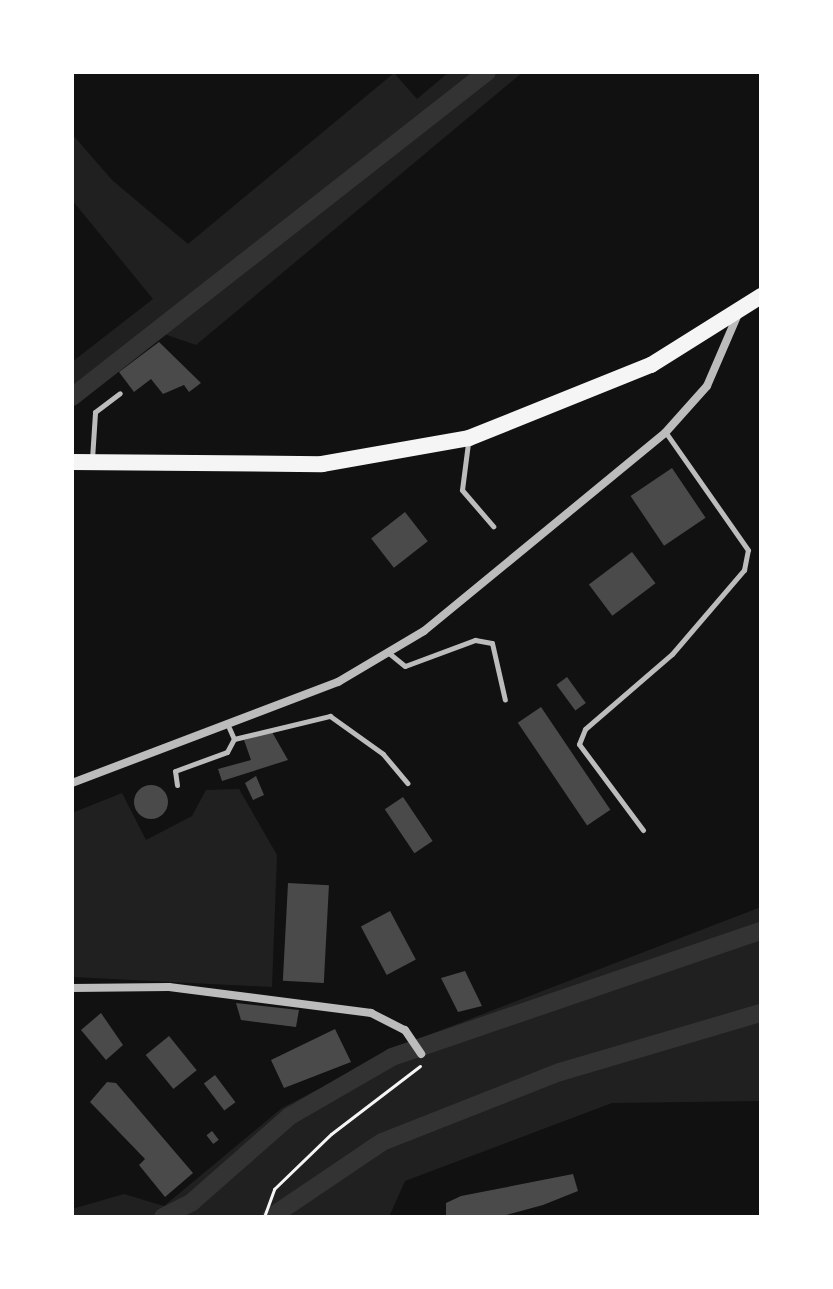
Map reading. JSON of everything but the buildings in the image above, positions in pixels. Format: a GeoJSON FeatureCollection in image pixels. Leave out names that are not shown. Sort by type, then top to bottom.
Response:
{"type":"FeatureCollection","features":[{"type":"Feature","properties":{"kind":"main road"},"geometry":{"type":"LineString","coordinates":[[72,462],[322,464],[469,438],[594,392],[739,313],[761,296]]}},
{"type":"Feature","properties":{"kind":"street"},"geometry":{"type":"LineString","coordinates":[[72,783],[229,728],[390,654],[594,498],[665,433],[707,386],[739,313]]}},
{"type":"Feature","properties":{"kind":"street"},"geometry":{"type":"LineString","coordinates":[[72,988],[169,987],[371,1013],[393,1020],[421,1054]]}},
{"type":"Feature","properties":{"kind":"lane"},"geometry":{"type":"LineString","coordinates":[[91,463],[95,412],[120,393]]}},
{"type":"Feature","properties":{"kind":"lane"},"geometry":{"type":"LineString","coordinates":[[643,830],[579,744],[585,729],[672,654],[744,570],[748,550],[665,433]]}},
{"type":"Feature","properties":{"kind":"lane"},"geometry":{"type":"LineString","coordinates":[[469,438],[462,490],[493,526]]}},
{"type":"Feature","properties":{"kind":"lane"},"geometry":{"type":"LineString","coordinates":[[390,654],[405,666],[475,640],[492,643],[505,700]]}},
{"type":"Feature","properties":{"kind":"lane"},"geometry":{"type":"LineString","coordinates":[[177,785],[175,771],[227,752],[234,739],[330,716],[383,754],[407,783]]}},
{"type":"Feature","properties":{"kind":"lane"},"geometry":{"type":"LineString","coordinates":[[229,728],[234,739]]}},
{"type":"Feature","properties":{"kind":"path"},"geometry":{"type":"LineString","coordinates":[[264,1214],[274,1189],[331,1134],[373,1097],[420,1071],[421,1054]]}},
{"type":"Feature","properties":{"kind":"shaded area"},"geometry":{"type":"Polygon","coordinates":[[[449,72],[523,72],[196,345],[164,334],[72,404],[72,362],[153,299],[72,200],[72,134],[112,180],[188,244],[394,73],[417,99],[449,72]]]}},
{"type":"Feature","properties":{"kind":"shaded area"},"geometry":{"type":"Polygon","coordinates":[[[239,789],[277,855],[272,987],[72,977],[72,813],[122,793],[146,840],[192,816],[206,790],[239,789]]]}},
{"type":"Feature","properties":{"kind":"shaded area"},"geometry":{"type":"Polygon","coordinates":[[[761,907],[761,1101],[612,1103],[405,1181],[389,1217],[72,1217],[72,1209],[124,1194],[164,1206],[282,1108],[405,1044],[761,907]]]}},
{"type":"Feature","properties":{"kind":"waterway"},"geometry":{"type":"LineString","coordinates":[[72,397],[487,72]]}},
{"type":"Feature","properties":{"kind":"waterway"},"geometry":{"type":"LineString","coordinates":[[163,1217],[192,1202],[290,1116],[392,1057],[761,931]]}},
{"type":"Feature","properties":{"kind":"waterway"},"geometry":{"type":"LineString","coordinates":[[271,1217],[382,1142],[560,1072],[761,1013]]}}]}
